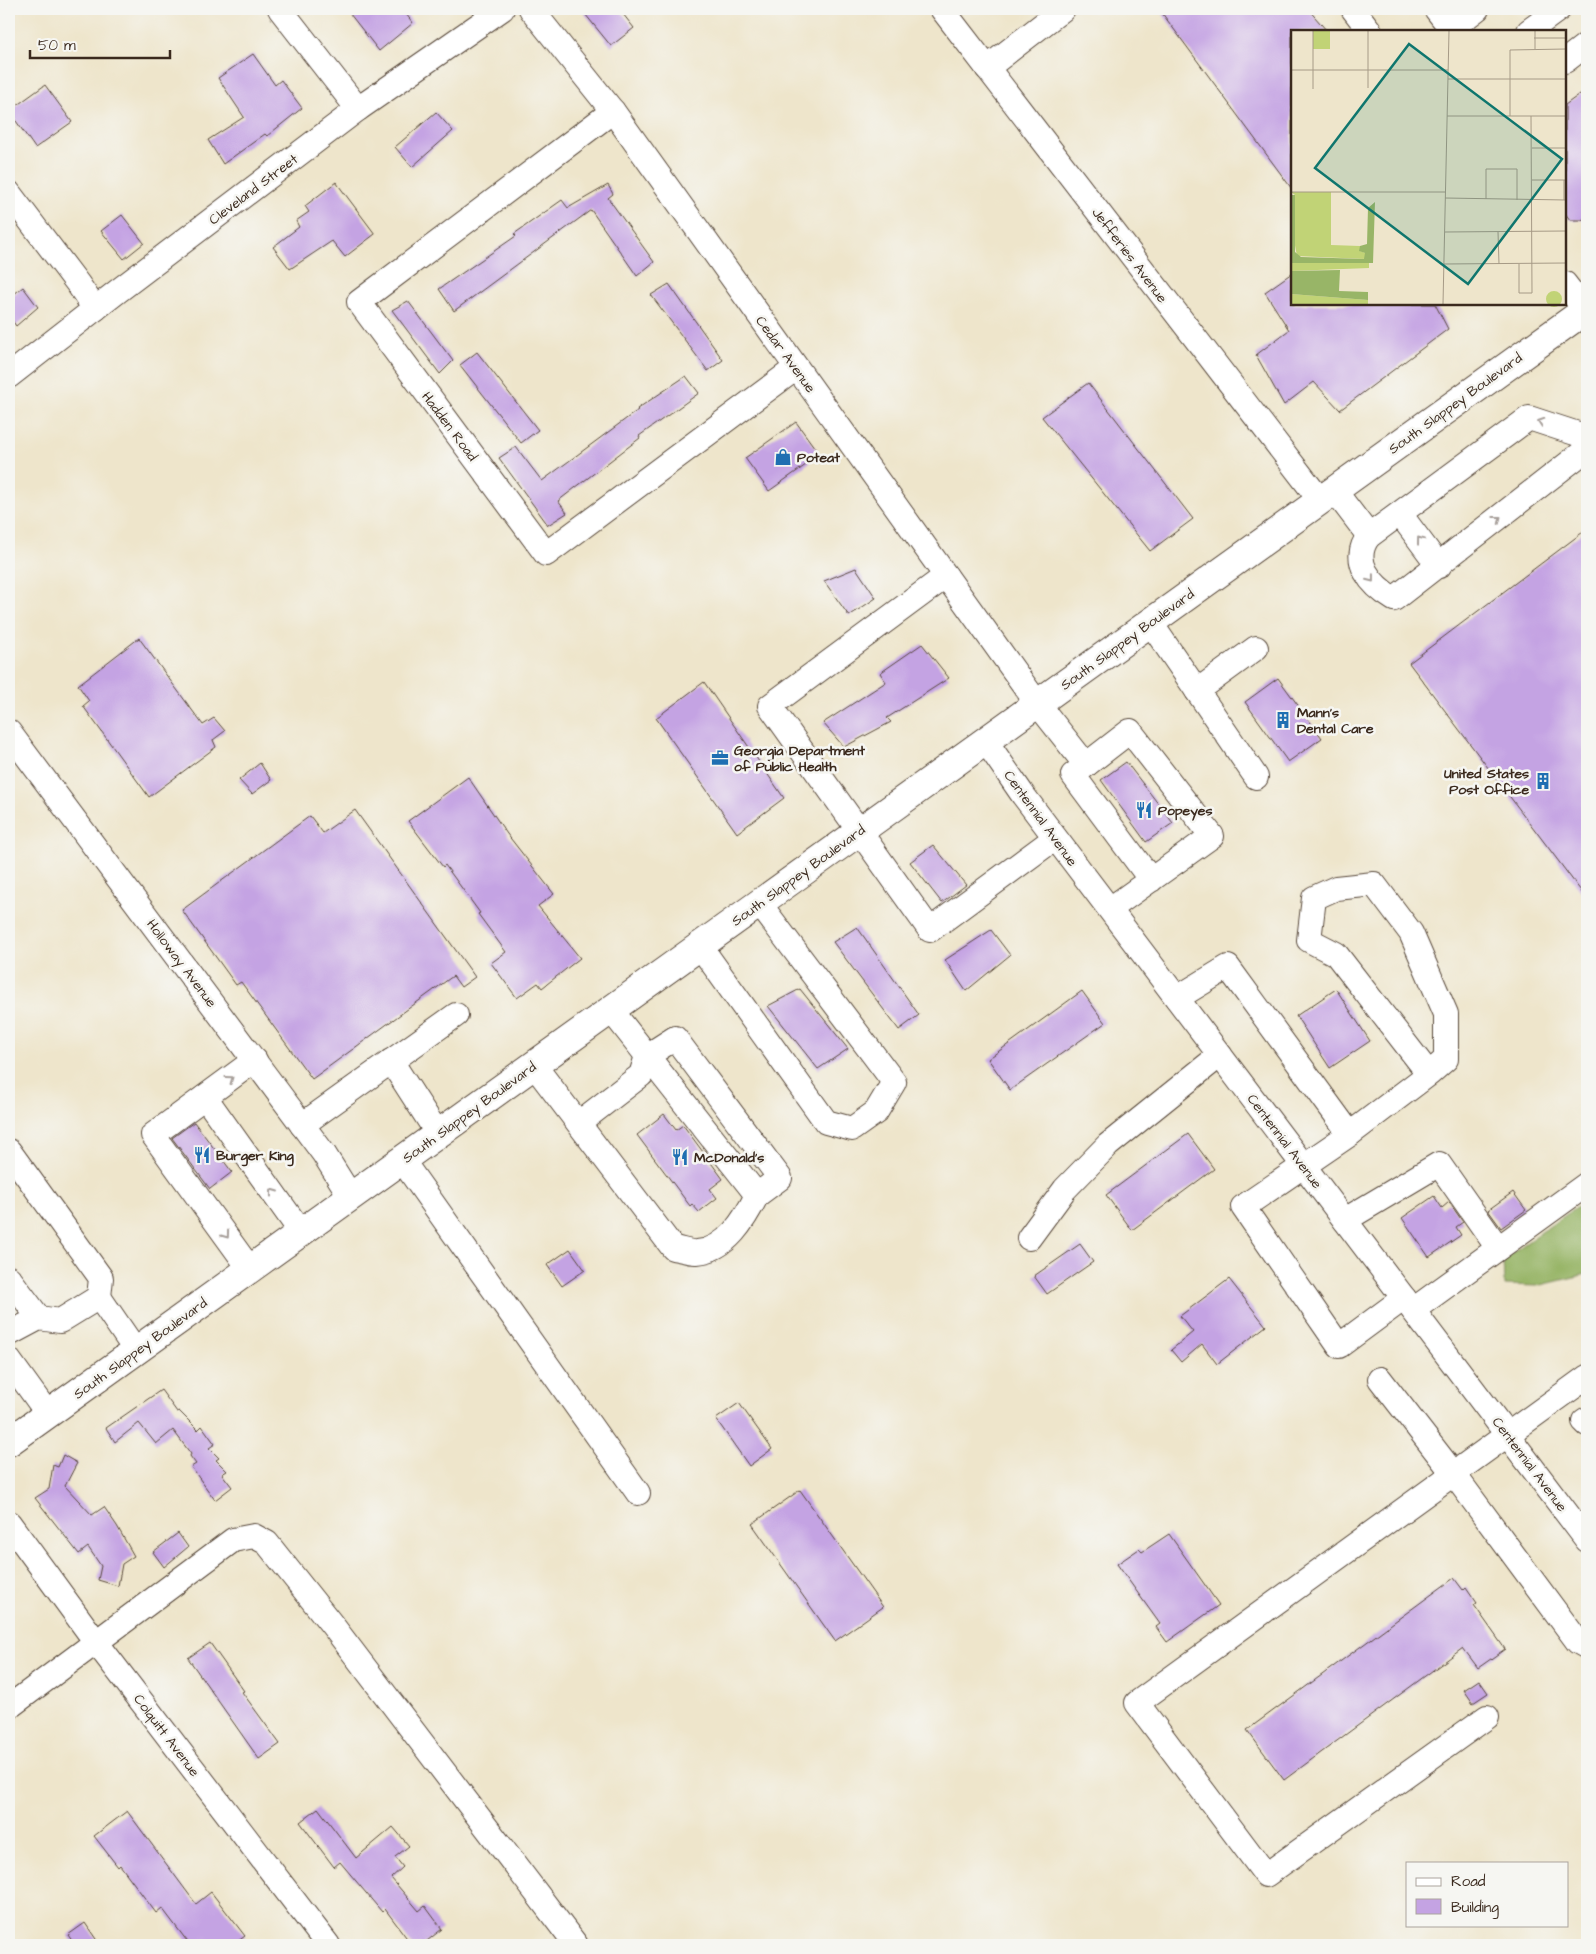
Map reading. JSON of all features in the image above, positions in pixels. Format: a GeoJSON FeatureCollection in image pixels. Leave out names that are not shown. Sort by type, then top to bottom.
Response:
{"type":"FeatureCollection","features":[{"type":"Feature","properties":{"kind":"main road","name":"South Slappey Boulevard"},"geometry":{"type":"LineString","coordinates":[[9,1442],[1586,310]]}},
{"type":"Feature","properties":{"kind":"street"},"geometry":{"type":"LineString","coordinates":[[280,9],[358,109]]}},
{"type":"Feature","properties":{"kind":"street","name":"Cleveland Street"},"geometry":{"type":"LineString","coordinates":[[9,376],[358,109],[502,9]]}},
{"type":"Feature","properties":{"kind":"street","name":"Cedar Avenue"},"geometry":{"type":"LineString","coordinates":[[531,9],[613,112],[1036,703],[1086,765]]}},
{"type":"Feature","properties":{"kind":"street","name":"Jefferies Avenue"},"geometry":{"type":"LineString","coordinates":[[942,9],[1327,495],[1370,536]]}},
{"type":"Feature","properties":{"kind":"street"},"geometry":{"type":"LineString","coordinates":[[987,68],[1063,9]]}},
{"type":"Feature","properties":{"kind":"street"},"geometry":{"type":"LineString","coordinates":[[1353,9],[1369,30]]}},
{"type":"Feature","properties":{"kind":"street"},"geometry":{"type":"LineString","coordinates":[[1436,9],[1452,30],[1477,9]]}},
{"type":"Feature","properties":{"kind":"street"},"geometry":{"type":"LineString","coordinates":[[1530,30],[1559,9]]}},
{"type":"Feature","properties":{"kind":"street"},"geometry":{"type":"LineString","coordinates":[[1566,60],[1587,44]]}},
{"type":"Feature","properties":{"kind":"street","name":"Hadden Road"},"geometry":{"type":"LineString","coordinates":[[613,112],[359,302],[546,554],[796,368]]}},
{"type":"Feature","properties":{"kind":"street"},"geometry":{"type":"LineString","coordinates":[[9,193],[95,309]]}},
{"type":"Feature","properties":{"kind":"street"},"geometry":{"type":"LineString","coordinates":[[1566,285],[1586,310]]}},
{"type":"Feature","properties":{"kind":"street"},"geometry":{"type":"LineString","coordinates":[[1587,437],[1529,418],[1370,536],[1362,549],[1360,562],[1362,568],[1380,591],[1394,599],[1439,566],[1587,449]]}},
{"type":"Feature","properties":{"kind":"street"},"geometry":{"type":"LineString","coordinates":[[1400,514],[1439,566]]}},
{"type":"Feature","properties":{"kind":"street"},"geometry":{"type":"LineString","coordinates":[[946,576],[770,706],[930,930],[1055,838]]}},
{"type":"Feature","properties":{"kind":"street"},"geometry":{"type":"LineString","coordinates":[[1150,622],[1256,777]]}},
{"type":"Feature","properties":{"kind":"street"},"geometry":{"type":"LineString","coordinates":[[1197,691],[1256,648]]}},
{"type":"Feature","properties":{"kind":"street"},"geometry":{"type":"LineString","coordinates":[[1110,909],[1151,880],[1212,836],[1130,730],[1073,775],[1151,880]]}},
{"type":"Feature","properties":{"kind":"street","name":"Holloway Avenue"},"geometry":{"type":"LineString","coordinates":[[9,732],[324,1154],[351,1197]]}},
{"type":"Feature","properties":{"kind":"street","name":"Centennial Avenue"},"geometry":{"type":"LineString","coordinates":[[985,740],[1055,838],[1587,1540]]}},
{"type":"Feature","properties":{"kind":"street"},"geometry":{"type":"LineString","coordinates":[[1428,1074],[1336,954],[1309,940],[1314,898],[1336,888],[1374,884],[1411,933],[1446,1014],[1446,1059],[1428,1074],[1350,1134],[1243,1207],[1339,1346],[1498,1248],[1587,1184]]}},
{"type":"Feature","properties":{"kind":"street"},"geometry":{"type":"LineString","coordinates":[[700,946],[826,1122],[852,1129],[876,1112],[894,1082],[759,903]]}},
{"type":"Feature","properties":{"kind":"street"},"geometry":{"type":"LineString","coordinates":[[1177,998],[1228,966],[1350,1134]]}},
{"type":"Feature","properties":{"kind":"street"},"geometry":{"type":"LineString","coordinates":[[611,1010],[757,1195]]}},
{"type":"Feature","properties":{"kind":"street"},"geometry":{"type":"LineString","coordinates":[[302,1125],[456,1015]]}},
{"type":"Feature","properties":{"kind":"street"},"geometry":{"type":"LineString","coordinates":[[534,1065],[578,1123],[674,1248],[697,1252],[720,1245],[745,1219],[757,1195],[780,1178],[675,1038],[647,1056],[641,1076],[578,1123]]}},
{"type":"Feature","properties":{"kind":"street"},"geometry":{"type":"LineString","coordinates":[[1029,1238],[1065,1189],[1108,1145],[1220,1055]]}},
{"type":"Feature","properties":{"kind":"street"},"geometry":{"type":"LineString","coordinates":[[250,1269],[153,1135],[254,1060]]}},
{"type":"Feature","properties":{"kind":"street"},"geometry":{"type":"LineString","coordinates":[[391,1061],[438,1134]]}},
{"type":"Feature","properties":{"kind":"street"},"geometry":{"type":"LineString","coordinates":[[196,1104],[302,1232]]}},
{"type":"Feature","properties":{"kind":"street"},"geometry":{"type":"LineString","coordinates":[[9,1151],[101,1278],[98,1297],[136,1351]]}},
{"type":"Feature","properties":{"kind":"street"},"geometry":{"type":"LineString","coordinates":[[402,1160],[638,1493]]}},
{"type":"Feature","properties":{"kind":"street"},"geometry":{"type":"LineString","coordinates":[[1345,1220],[1439,1164],[1498,1248]]}},
{"type":"Feature","properties":{"kind":"street"},"geometry":{"type":"LineString","coordinates":[[9,1278],[39,1318]]}},
{"type":"Feature","properties":{"kind":"street"},"geometry":{"type":"LineString","coordinates":[[9,1334],[39,1318],[60,1321],[98,1297]]}},
{"type":"Feature","properties":{"kind":"street"},"geometry":{"type":"LineString","coordinates":[[9,1360],[48,1414]]}},
{"type":"Feature","properties":{"kind":"street"},"geometry":{"type":"LineString","coordinates":[[1487,1717],[1266,1875],[1137,1703],[1587,1377]]}},
{"type":"Feature","properties":{"kind":"street"},"geometry":{"type":"LineString","coordinates":[[1380,1379],[1453,1473],[1578,1642],[1587,1647]]}},
{"type":"Feature","properties":{"kind":"street"},"geometry":{"type":"LineString","coordinates":[[1587,1418],[1584,1421],[1587,1424]]}},
{"type":"Feature","properties":{"kind":"street","name":"Colquitt Avenue"},"geometry":{"type":"LineString","coordinates":[[9,1523],[96,1642],[328,1945]]}},
{"type":"Feature","properties":{"kind":"street"},"geometry":{"type":"LineString","coordinates":[[9,1707],[233,1540],[254,1536],[266,1543],[334,1626],[576,1945]]}},
{"type":"Feature","properties":{"kind":"green space"},"geometry":{"type":"Polygon","coordinates":[[[1587,1200],[1587,1274],[1537,1286],[1504,1285],[1503,1259],[1587,1200]]]}},
{"type":"Feature","properties":{"kind":"building"},"geometry":{"type":"Polygon","coordinates":[[[346,9],[402,9],[413,23],[379,51],[346,9]]]}},
{"type":"Feature","properties":{"kind":"building"},"geometry":{"type":"Polygon","coordinates":[[[581,9],[619,9],[634,28],[611,46],[581,9]]]}},
{"type":"Feature","properties":{"kind":"building"},"geometry":{"type":"Polygon","coordinates":[[[1159,9],[1308,9],[1326,30],[1291,30],[1291,188],[1159,9]]]}},
{"type":"Feature","properties":{"kind":"building"},"geometry":{"type":"Polygon","coordinates":[[[253,54],[275,85],[281,80],[302,108],[267,136],[265,134],[223,164],[208,140],[244,117],[218,78],[253,54]]]}},
{"type":"Feature","properties":{"kind":"building"},"geometry":{"type":"Polygon","coordinates":[[[45,85],[72,122],[35,148],[9,111],[45,85]]]}},
{"type":"Feature","properties":{"kind":"building"},"geometry":{"type":"Polygon","coordinates":[[[1587,89],[1587,216],[1582,220],[1570,220],[1566,214],[1566,104],[1587,89]]]}},
{"type":"Feature","properties":{"kind":"building"},"geometry":{"type":"Polygon","coordinates":[[[436,112],[453,131],[412,167],[395,147],[436,112]]]}},
{"type":"Feature","properties":{"kind":"building"},"geometry":{"type":"Polygon","coordinates":[[[336,182],[375,234],[345,257],[332,241],[290,269],[273,247],[299,227],[296,221],[309,212],[305,206],[336,182]]]}},
{"type":"Feature","properties":{"kind":"building"},"geometry":{"type":"Polygon","coordinates":[[[608,185],[613,194],[608,198],[654,262],[637,276],[591,210],[454,311],[439,289],[516,236],[514,234],[562,200],[568,208],[608,185]]]}},
{"type":"Feature","properties":{"kind":"building"},"geometry":{"type":"Polygon","coordinates":[[[122,215],[144,243],[124,259],[101,231],[122,215]]]}},
{"type":"Feature","properties":{"kind":"building"},"geometry":{"type":"Polygon","coordinates":[[[1291,274],[1291,305],[1436,305],[1448,329],[1340,410],[1314,382],[1284,405],[1256,355],[1289,330],[1265,292],[1291,274]]]}},
{"type":"Feature","properties":{"kind":"building"},"geometry":{"type":"Polygon","coordinates":[[[669,284],[723,360],[708,371],[651,295],[669,284]]]}},
{"type":"Feature","properties":{"kind":"building"},"geometry":{"type":"Polygon","coordinates":[[[23,287],[38,307],[16,326],[9,316],[9,298],[23,287]]]}},
{"type":"Feature","properties":{"kind":"building"},"geometry":{"type":"Polygon","coordinates":[[[408,301],[453,361],[440,374],[392,310],[408,301]]]}},
{"type":"Feature","properties":{"kind":"building"},"geometry":{"type":"Polygon","coordinates":[[[477,352],[538,430],[521,443],[460,365],[477,352]]]}},
{"type":"Feature","properties":{"kind":"building"},"geometry":{"type":"Polygon","coordinates":[[[686,376],[699,393],[639,436],[640,438],[558,501],[567,513],[548,525],[499,458],[516,447],[542,481],[637,409],[686,376]]]}},
{"type":"Feature","properties":{"kind":"building"},"geometry":{"type":"Polygon","coordinates":[[[1088,383],[1193,519],[1150,551],[1042,417],[1088,383]]]}},
{"type":"Feature","properties":{"kind":"building","name":"Poteat"},"geometry":{"type":"Polygon","coordinates":[[[796,422],[820,455],[769,491],[745,458],[796,422]]]}},
{"type":"Feature","properties":{"kind":"building","name":"United States Post Office"},"geometry":{"type":"Polygon","coordinates":[[[1587,529],[1587,899],[1409,663],[1587,529]]]}},
{"type":"Feature","properties":{"kind":"building"},"geometry":{"type":"Polygon","coordinates":[[[856,568],[876,598],[849,616],[824,581],[856,568]]]}},
{"type":"Feature","properties":{"kind":"building"},"geometry":{"type":"Polygon","coordinates":[[[139,638],[203,725],[214,718],[225,731],[213,740],[216,747],[149,797],[83,706],[89,701],[78,685],[139,638]]]}},
{"type":"Feature","properties":{"kind":"building"},"geometry":{"type":"Polygon","coordinates":[[[922,644],[949,678],[887,718],[891,722],[844,747],[823,723],[886,682],[880,673],[922,644]]]}},
{"type":"Feature","properties":{"kind":"building","name":"Mann's Dental Care"},"geometry":{"type":"Polygon","coordinates":[[[1278,678],[1322,738],[1288,762],[1245,702],[1278,678]]]}},
{"type":"Feature","properties":{"kind":"building","name":"Georgia Department of Public Health"},"geometry":{"type":"Polygon","coordinates":[[[704,682],[784,798],[737,833],[656,718],[704,682]]]}},
{"type":"Feature","properties":{"kind":"building","name":"Popeyes"},"geometry":{"type":"Polygon","coordinates":[[[1126,762],[1173,823],[1146,842],[1101,780],[1126,762]]]}},
{"type":"Feature","properties":{"kind":"building"},"geometry":{"type":"Polygon","coordinates":[[[260,763],[271,780],[252,794],[239,780],[260,763]]]}},
{"type":"Feature","properties":{"kind":"building"},"geometry":{"type":"Polygon","coordinates":[[[468,777],[507,834],[554,894],[538,906],[580,958],[542,988],[538,983],[517,998],[491,963],[506,952],[445,865],[443,867],[408,821],[468,777]]]}},
{"type":"Feature","properties":{"kind":"building"},"geometry":{"type":"Polygon","coordinates":[[[355,810],[475,977],[461,987],[453,976],[312,1079],[241,982],[236,985],[182,910],[310,816],[323,833],[355,810]]]}},
{"type":"Feature","properties":{"kind":"building"},"geometry":{"type":"Polygon","coordinates":[[[933,845],[966,885],[942,903],[910,862],[933,845]]]}},
{"type":"Feature","properties":{"kind":"building"},"geometry":{"type":"Polygon","coordinates":[[[857,927],[919,1015],[899,1030],[833,942],[857,927]]]}},
{"type":"Feature","properties":{"kind":"building"},"geometry":{"type":"Polygon","coordinates":[[[991,930],[1010,955],[966,991],[945,960],[991,930]]]}},
{"type":"Feature","properties":{"kind":"building"},"geometry":{"type":"Polygon","coordinates":[[[800,989],[848,1049],[818,1069],[768,1006],[800,989]]]}},
{"type":"Feature","properties":{"kind":"building"},"geometry":{"type":"Polygon","coordinates":[[[1336,989],[1370,1041],[1330,1068],[1296,1016],[1336,989]]]}},
{"type":"Feature","properties":{"kind":"building"},"geometry":{"type":"Polygon","coordinates":[[[1082,991],[1105,1023],[1010,1090],[988,1059],[1082,991]]]}},
{"type":"Feature","properties":{"kind":"building","name":"McDonald's"},"geometry":{"type":"Polygon","coordinates":[[[664,1114],[676,1130],[683,1125],[723,1179],[710,1189],[717,1198],[699,1212],[692,1204],[690,1206],[637,1135],[664,1114]]]}},
{"type":"Feature","properties":{"kind":"building","name":"Burger King"},"geometry":{"type":"Polygon","coordinates":[[[194,1122],[232,1172],[210,1189],[172,1138],[194,1122]]]}},
{"type":"Feature","properties":{"kind":"building"},"geometry":{"type":"Polygon","coordinates":[[[1188,1134],[1214,1169],[1132,1230],[1106,1195],[1188,1134]]]}},
{"type":"Feature","properties":{"kind":"building"},"geometry":{"type":"Polygon","coordinates":[[[1513,1192],[1526,1210],[1501,1228],[1488,1210],[1513,1192]]]}},
{"type":"Feature","properties":{"kind":"building"},"geometry":{"type":"Polygon","coordinates":[[[1434,1196],[1442,1208],[1449,1202],[1463,1222],[1456,1227],[1461,1235],[1429,1257],[1402,1218],[1434,1196]]]}},
{"type":"Feature","properties":{"kind":"building"},"geometry":{"type":"Polygon","coordinates":[[[1080,1244],[1093,1262],[1047,1294],[1034,1276],[1080,1244]]]}},
{"type":"Feature","properties":{"kind":"building"},"geometry":{"type":"Polygon","coordinates":[[[570,1249],[585,1270],[562,1286],[547,1265],[570,1249]]]}},
{"type":"Feature","properties":{"kind":"building"},"geometry":{"type":"Polygon","coordinates":[[[1229,1279],[1266,1326],[1217,1364],[1202,1344],[1181,1362],[1171,1350],[1193,1332],[1180,1316],[1229,1279]]]}},
{"type":"Feature","properties":{"kind":"building"},"geometry":{"type":"Polygon","coordinates":[[[161,1390],[177,1412],[179,1411],[198,1430],[202,1426],[215,1444],[209,1448],[219,1458],[216,1460],[227,1471],[222,1474],[232,1487],[215,1500],[191,1467],[196,1464],[173,1430],[156,1444],[139,1423],[115,1442],[106,1428],[161,1390]]]}},
{"type":"Feature","properties":{"kind":"building"},"geometry":{"type":"Polygon","coordinates":[[[739,1403],[772,1449],[749,1466],[716,1419],[739,1403]]]}},
{"type":"Feature","properties":{"kind":"building"},"geometry":{"type":"Polygon","coordinates":[[[63,1455],[77,1463],[65,1486],[92,1515],[104,1507],[134,1556],[122,1564],[118,1586],[98,1580],[101,1566],[88,1547],[79,1554],[35,1498],[49,1489],[53,1465],[58,1467],[63,1455]]]}},
{"type":"Feature","properties":{"kind":"building"},"geometry":{"type":"Polygon","coordinates":[[[800,1490],[883,1607],[835,1641],[752,1524],[800,1490]]]}},
{"type":"Feature","properties":{"kind":"building"},"geometry":{"type":"Polygon","coordinates":[[[178,1533],[188,1547],[164,1567],[153,1552],[178,1533]]]}},
{"type":"Feature","properties":{"kind":"building"},"geometry":{"type":"Polygon","coordinates":[[[1169,1534],[1219,1605],[1167,1642],[1156,1627],[1160,1624],[1117,1564],[1139,1549],[1142,1552],[1169,1534]]]}},
{"type":"Feature","properties":{"kind":"building"},"geometry":{"type":"Polygon","coordinates":[[[1454,1578],[1463,1590],[1466,1587],[1477,1603],[1474,1605],[1505,1649],[1478,1668],[1463,1648],[1284,1780],[1247,1730],[1454,1578]]]}},
{"type":"Feature","properties":{"kind":"building"},"geometry":{"type":"Polygon","coordinates":[[[210,1643],[244,1691],[242,1692],[280,1744],[259,1759],[188,1658],[210,1643]]]}},
{"type":"Feature","properties":{"kind":"building"},"geometry":{"type":"Polygon","coordinates":[[[1479,1680],[1488,1693],[1473,1703],[1464,1690],[1479,1680]]]}},
{"type":"Feature","properties":{"kind":"building"},"geometry":{"type":"Polygon","coordinates":[[[318,1808],[356,1858],[393,1827],[409,1846],[395,1857],[403,1867],[391,1878],[419,1911],[425,1906],[442,1929],[422,1945],[412,1945],[385,1909],[382,1912],[340,1862],[334,1867],[300,1822],[318,1808]]]}},
{"type":"Feature","properties":{"kind":"building"},"geometry":{"type":"Polygon","coordinates":[[[127,1811],[196,1904],[211,1892],[245,1936],[233,1945],[190,1945],[162,1908],[156,1913],[120,1865],[118,1867],[94,1836],[127,1811]]]}},
{"type":"Feature","properties":{"kind":"building"},"geometry":{"type":"Polygon","coordinates":[[[85,1923],[100,1945],[75,1945],[68,1935],[85,1923]]]}},
{"type":"Feature","properties":{"kind":"place","name":"Poteat"},"geometry":{"type":"Point","coordinates":[783,457]}},
{"type":"Feature","properties":{"kind":"place","name":"Mann's Dental Care"},"geometry":{"type":"Point","coordinates":[1283,720]}},
{"type":"Feature","properties":{"kind":"place","name":"Georgia Department of Public Health"},"geometry":{"type":"Point","coordinates":[720,758]}},
{"type":"Feature","properties":{"kind":"place","name":"United States Post Office"},"geometry":{"type":"Point","coordinates":[1543,781]}},
{"type":"Feature","properties":{"kind":"place","name":"Popeyes"},"geometry":{"type":"Point","coordinates":[1144,810]}},
{"type":"Feature","properties":{"kind":"place","name":"Burger King"},"geometry":{"type":"Point","coordinates":[202,1155]}},
{"type":"Feature","properties":{"kind":"place","name":"McDonald's"},"geometry":{"type":"Point","coordinates":[680,1157]}}]}
